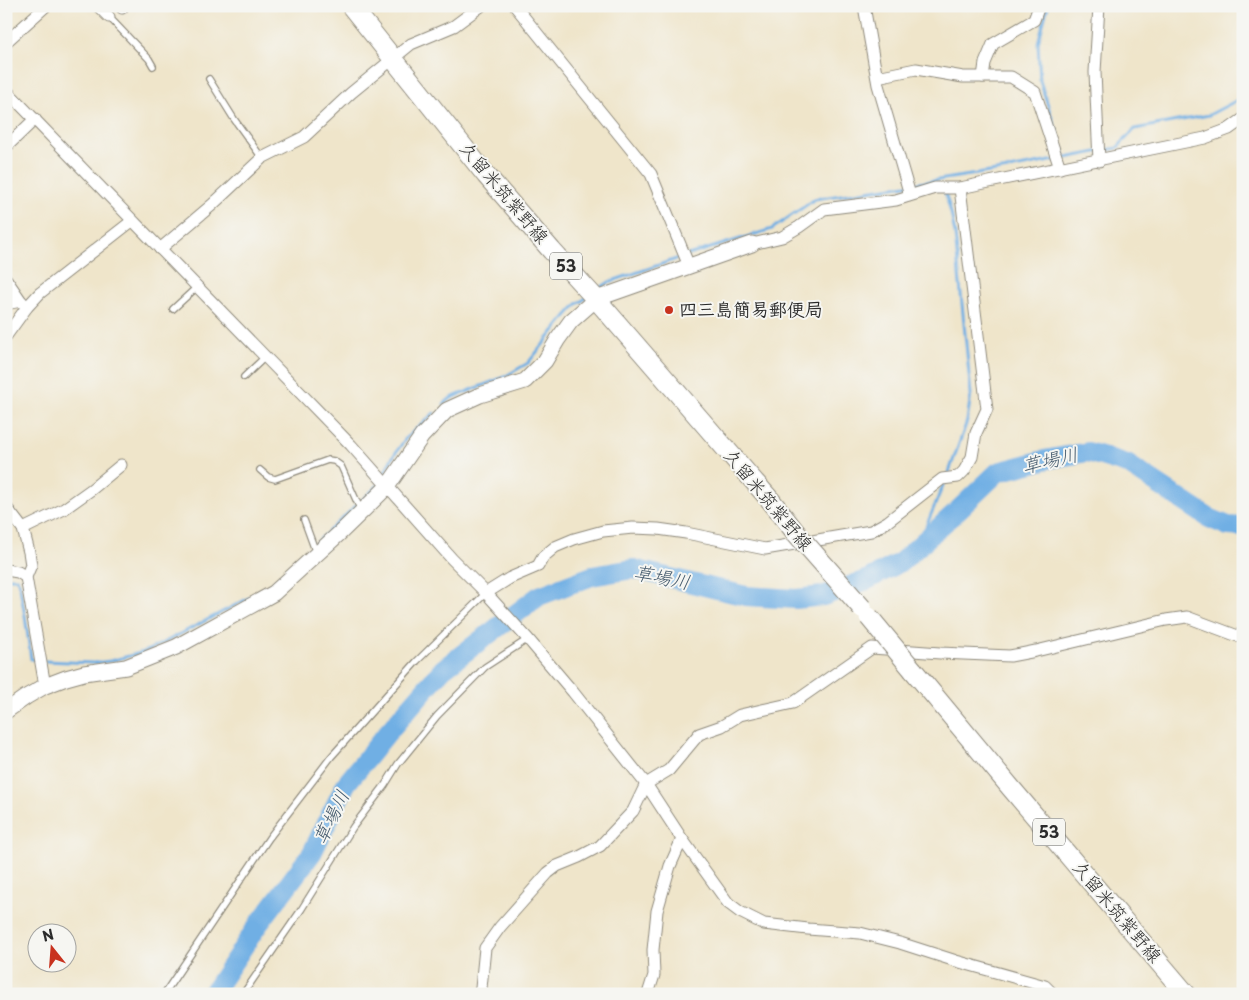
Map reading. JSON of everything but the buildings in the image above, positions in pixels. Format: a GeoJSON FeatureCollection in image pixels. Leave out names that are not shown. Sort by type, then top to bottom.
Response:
{"type":"FeatureCollection","features":[{"type":"Feature","properties":{"kind":"main road","name":"久留米筑紫野線"},"geometry":{"type":"LineString","coordinates":[[351,6],[486,174],[772,502],[796,533],[866,613],[1016,794],[1186,994]]}},
{"type":"Feature","properties":{"kind":"street"},"geometry":{"type":"LineString","coordinates":[[6,42],[46,6]]}},
{"type":"Feature","properties":{"kind":"street"},"geometry":{"type":"LineString","coordinates":[[98,6],[109,18]]}},
{"type":"Feature","properties":{"kind":"street"},"geometry":{"type":"LineString","coordinates":[[160,249],[262,158],[304,137],[351,93],[411,44],[454,26],[481,6]]}},
{"type":"Feature","properties":{"kind":"street"},"geometry":{"type":"LineString","coordinates":[[515,6],[651,174],[689,266]]}},
{"type":"Feature","properties":{"kind":"street"},"geometry":{"type":"LineString","coordinates":[[864,6],[876,77],[910,194]]}},
{"type":"Feature","properties":{"kind":"street"},"geometry":{"type":"LineString","coordinates":[[983,77],[985,63],[993,44],[1034,20],[1039,6]]}},
{"type":"Feature","properties":{"kind":"street"},"geometry":{"type":"LineString","coordinates":[[1098,160],[1095,72],[1099,6]]}},
{"type":"Feature","properties":{"kind":"street"},"geometry":{"type":"LineString","coordinates":[[876,77],[916,69],[963,77],[1011,77],[1035,92],[1060,168]]}},
{"type":"Feature","properties":{"kind":"street"},"geometry":{"type":"LineString","coordinates":[[6,90],[350,445],[452,559],[526,637],[573,692],[646,784],[682,839],[728,903],[740,912],[764,924],[860,933],[1045,986],[1053,994]]}},
{"type":"Feature","properties":{"kind":"street"},"geometry":{"type":"LineString","coordinates":[[6,148],[35,119]]}},
{"type":"Feature","properties":{"kind":"street"},"geometry":{"type":"LineString","coordinates":[[6,711],[45,686],[66,678],[84,673],[126,667],[176,647],[274,593],[362,513],[387,487],[422,436],[447,410],[480,395],[525,381],[545,361],[571,321],[596,299],[752,244],[782,237],[824,209],[896,200],[910,194],[935,188],[960,188],[1205,138],[1229,129],[1243,119]]}},
{"type":"Feature","properties":{"kind":"street"},"geometry":{"type":"LineString","coordinates":[[488,596],[510,578],[538,566],[543,557],[555,547],[574,539],[603,531],[633,528],[668,530],[765,549],[794,545],[871,531],[887,522],[942,479],[958,477],[972,457],[976,433],[987,409],[960,188]]}},
{"type":"Feature","properties":{"kind":"street"},"geometry":{"type":"LineString","coordinates":[[6,336],[24,304],[132,221]]}},
{"type":"Feature","properties":{"kind":"street"},"geometry":{"type":"LineString","coordinates":[[6,278],[24,304]]}},
{"type":"Feature","properties":{"kind":"street"},"geometry":{"type":"LineString","coordinates":[[6,304],[24,304]]}},
{"type":"Feature","properties":{"kind":"street"},"geometry":{"type":"LineString","coordinates":[[23,529],[64,510],[121,465]]}},
{"type":"Feature","properties":{"kind":"street"},"geometry":{"type":"LineString","coordinates":[[6,507],[23,529],[29,552],[31,565],[26,577],[45,686]]}},
{"type":"Feature","properties":{"kind":"street"},"geometry":{"type":"LineString","coordinates":[[6,570],[18,572],[26,577]]}},
{"type":"Feature","properties":{"kind":"street"},"geometry":{"type":"LineString","coordinates":[[479,994],[482,988],[485,948],[500,927],[548,873],[557,866],[600,846],[633,811],[646,784],[668,770],[699,734],[722,726],[740,715],[793,702],[872,648],[1010,656],[1166,620],[1187,617],[1243,638]]}},
{"type":"Feature","properties":{"kind":"street"},"geometry":{"type":"LineString","coordinates":[[648,994],[654,975],[653,950],[657,911],[670,866],[682,839]]}},
{"type":"Feature","properties":{"kind":"lane"},"geometry":{"type":"LineString","coordinates":[[109,18],[153,66]]}},
{"type":"Feature","properties":{"kind":"lane"},"geometry":{"type":"LineString","coordinates":[[209,79],[234,119],[262,158]]}},
{"type":"Feature","properties":{"kind":"lane"},"geometry":{"type":"LineString","coordinates":[[173,309],[197,287]]}},
{"type":"Feature","properties":{"kind":"lane"},"geometry":{"type":"LineString","coordinates":[[244,377],[265,357]]}},
{"type":"Feature","properties":{"kind":"lane"},"geometry":{"type":"LineString","coordinates":[[260,470],[268,477],[275,479],[328,460],[334,461],[341,466],[362,513]]}},
{"type":"Feature","properties":{"kind":"lane"},"geometry":{"type":"LineString","coordinates":[[304,520],[317,555]]}},
{"type":"Feature","properties":{"kind":"lane"},"geometry":{"type":"LineString","coordinates":[[164,994],[269,838],[331,757],[417,661],[488,596]]}},
{"type":"Feature","properties":{"kind":"lane"},"geometry":{"type":"LineString","coordinates":[[243,994],[302,910],[353,827],[385,785],[398,764],[437,716],[485,667],[526,637]]}},
{"type":"Feature","properties":{"kind":"waterway"},"geometry":{"type":"LineString","coordinates":[[1048,6],[1038,43],[1040,81],[1065,158]]}},
{"type":"Feature","properties":{"kind":"waterway"},"geometry":{"type":"LineString","coordinates":[[688,255],[772,229],[815,199],[1009,169],[1117,148],[1135,129],[1209,115],[1243,97]]}},
{"type":"Feature","properties":{"kind":"waterway"},"geometry":{"type":"LineString","coordinates":[[945,192],[955,234],[971,394],[967,421],[948,475]]}},
{"type":"Feature","properties":{"kind":"waterway"},"geometry":{"type":"LineString","coordinates":[[597,290],[609,282],[682,257]]}},
{"type":"Feature","properties":{"kind":"waterway"},"geometry":{"type":"LineString","coordinates":[[444,404],[451,398],[504,377],[528,363],[567,315],[577,304],[586,298]]}},
{"type":"Feature","properties":{"kind":"waterway"},"geometry":{"type":"LineString","coordinates":[[44,661],[94,663],[144,652],[268,588],[378,485],[392,458],[406,438],[434,413]]}},
{"type":"Feature","properties":{"kind":"waterway","name":"草場川"},"geometry":{"type":"LineString","coordinates":[[212,994],[258,925],[312,853],[346,784],[388,732],[443,669],[539,596],[592,576],[633,569],[746,596],[796,599],[823,596],[869,579],[901,562],[998,472],[1044,460],[1088,452],[1127,464],[1209,518],[1228,526],[1243,527]]}},
{"type":"Feature","properties":{"kind":"waterway"},"geometry":{"type":"LineString","coordinates":[[918,546],[944,483]]}},
{"type":"Feature","properties":{"kind":"waterway"},"geometry":{"type":"LineString","coordinates":[[6,578],[16,578],[19,583],[31,659],[38,660]]}},
{"type":"Feature","properties":{"kind":"place","name":"四三島簡易郵便局"},"geometry":{"type":"Point","coordinates":[669,310]}}]}
